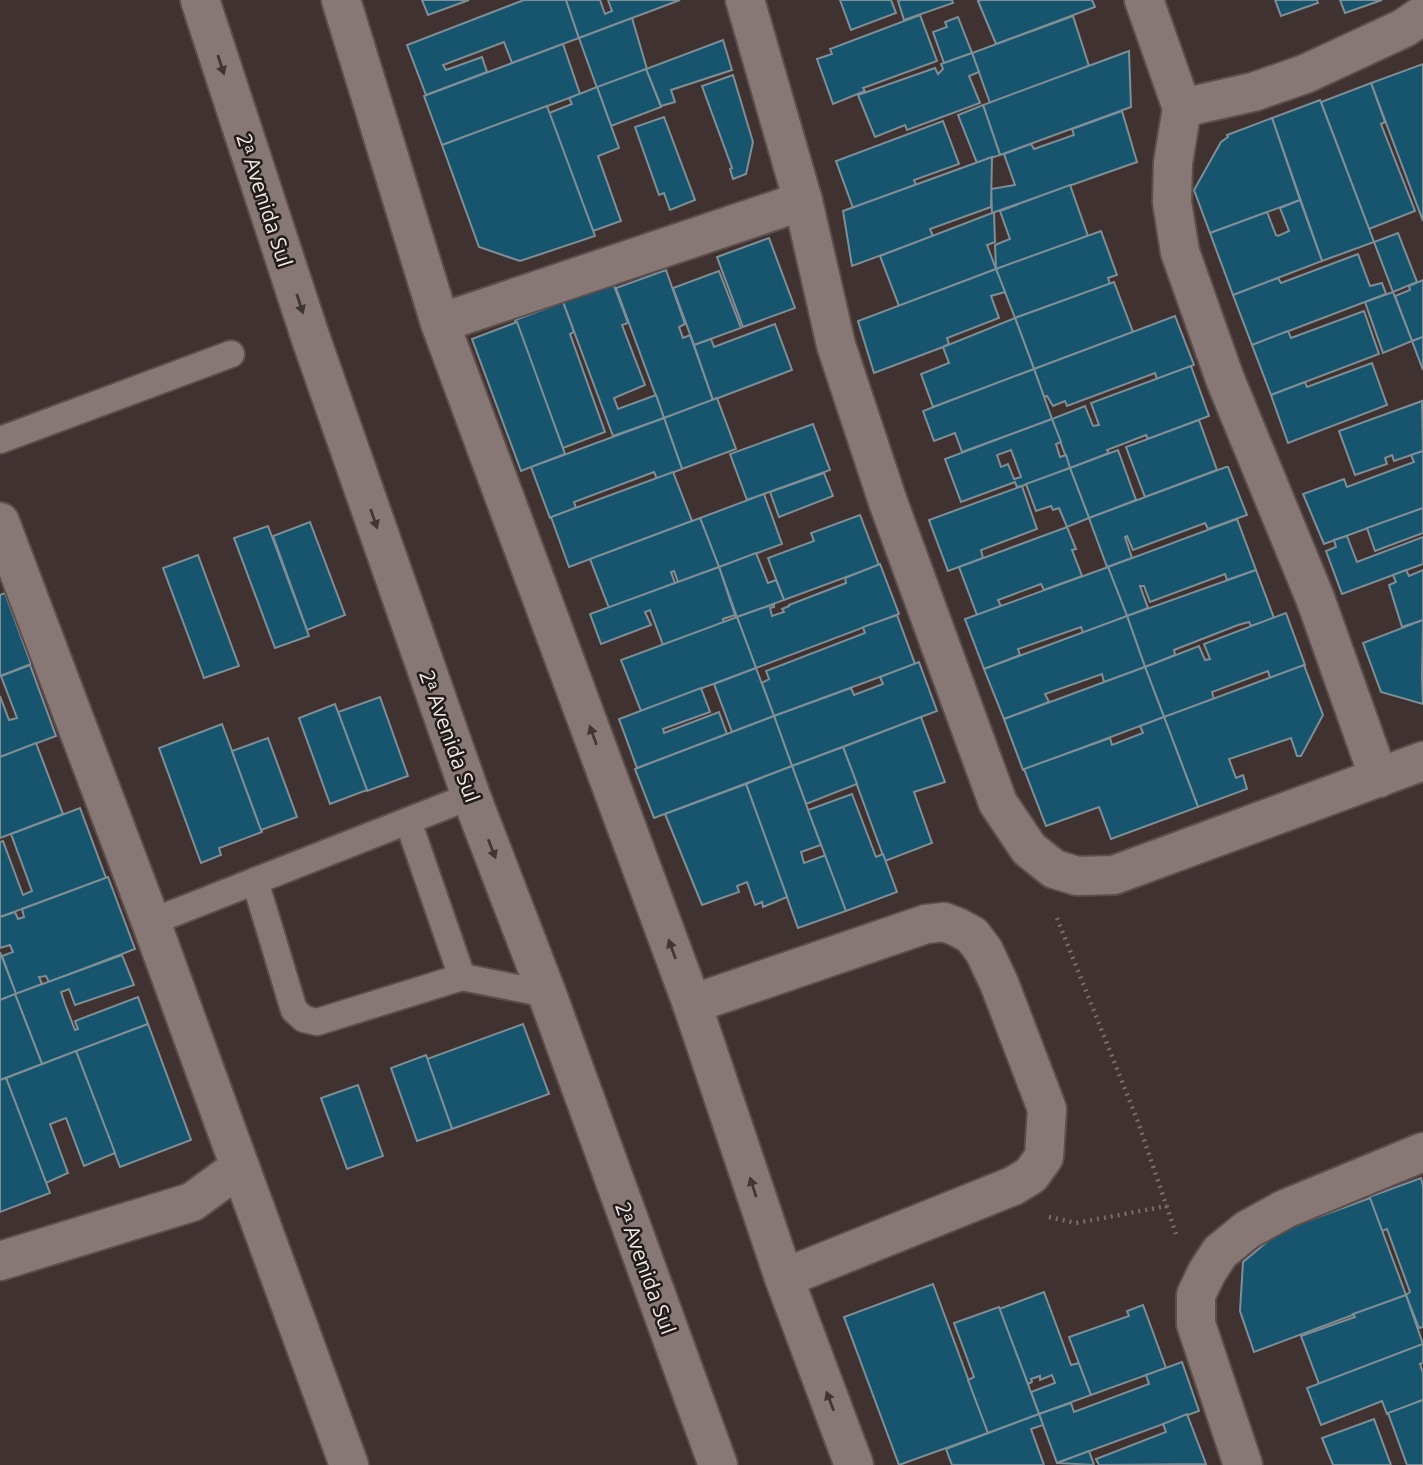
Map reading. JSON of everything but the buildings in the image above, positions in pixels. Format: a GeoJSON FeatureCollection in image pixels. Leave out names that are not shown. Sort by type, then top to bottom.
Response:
{"type":"FeatureCollection","features":[{"type":"Feature","properties":{"kind":"street","name":"2ᵃ Avenida Sul"},"geometry":{"type":"LineString","coordinates":[[200,0],[311,339],[471,796],[547,994],[718,1465]]}},
{"type":"Feature","properties":{"kind":"street"},"geometry":{"type":"LineString","coordinates":[[341,0],[440,323],[692,1004],[783,1278],[854,1465]]}},
{"type":"Feature","properties":{"kind":"street"},"geometry":{"type":"LineString","coordinates":[[745,0],[803,201],[836,345],[887,502],[998,803],[1029,849],[1054,869],[1077,876],[1114,876],[1423,761]]}},
{"type":"Feature","properties":{"kind":"street"},"geometry":{"type":"LineString","coordinates":[[1144,0],[1182,108],[1173,163],[1172,202],[1180,252],[1225,379],[1315,598],[1379,778]]}},
{"type":"Feature","properties":{"kind":"street"},"geometry":{"type":"LineString","coordinates":[[1182,108],[1253,92],[1305,74],[1404,27],[1423,15]]}},
{"type":"Feature","properties":{"kind":"street"},"geometry":{"type":"LineString","coordinates":[[440,323],[803,201]]}},
{"type":"Feature","properties":{"kind":"street"},"geometry":{"type":"LineString","coordinates":[[0,522],[151,922],[349,1465]]}},
{"type":"Feature","properties":{"kind":"street"},"geometry":{"type":"LineString","coordinates":[[692,1004],[926,924],[944,922],[972,935],[984,951],[999,982],[1047,1109],[1044,1157],[1031,1175],[1006,1190],[783,1278]]}},
{"type":"Feature","properties":{"kind":"street"},"geometry":{"type":"LineString","coordinates":[[1243,1465],[1196,1324],[1196,1295],[1207,1272],[1220,1252],[1247,1230],[1285,1209],[1423,1153]]}},
{"type":"Feature","properties":{"kind":"street"},"geometry":{"type":"LineString","coordinates":[[0,1261],[192,1202],[240,1167]]}},
{"type":"Feature","properties":{"kind":"lane"},"geometry":{"type":"LineString","coordinates":[[0,440],[231,354]]}},
{"type":"Feature","properties":{"kind":"lane"},"geometry":{"type":"LineString","coordinates":[[151,922],[471,796]]}},
{"type":"Feature","properties":{"kind":"lane"},"geometry":{"type":"LineString","coordinates":[[408,821],[462,977]]}},
{"type":"Feature","properties":{"kind":"lane"},"geometry":{"type":"LineString","coordinates":[[255,881],[293,1010],[304,1019],[317,1022],[462,977],[547,994]]}},
{"type":"Feature","properties":{"kind":"path"},"geometry":{"type":"LineString","coordinates":[[1029,849],[1138,1122],[1196,1295]]}},
{"type":"Feature","properties":{"kind":"path"},"geometry":{"type":"LineString","coordinates":[[1006,1190],[1030,1213],[1076,1223],[1167,1206]]}}]}
